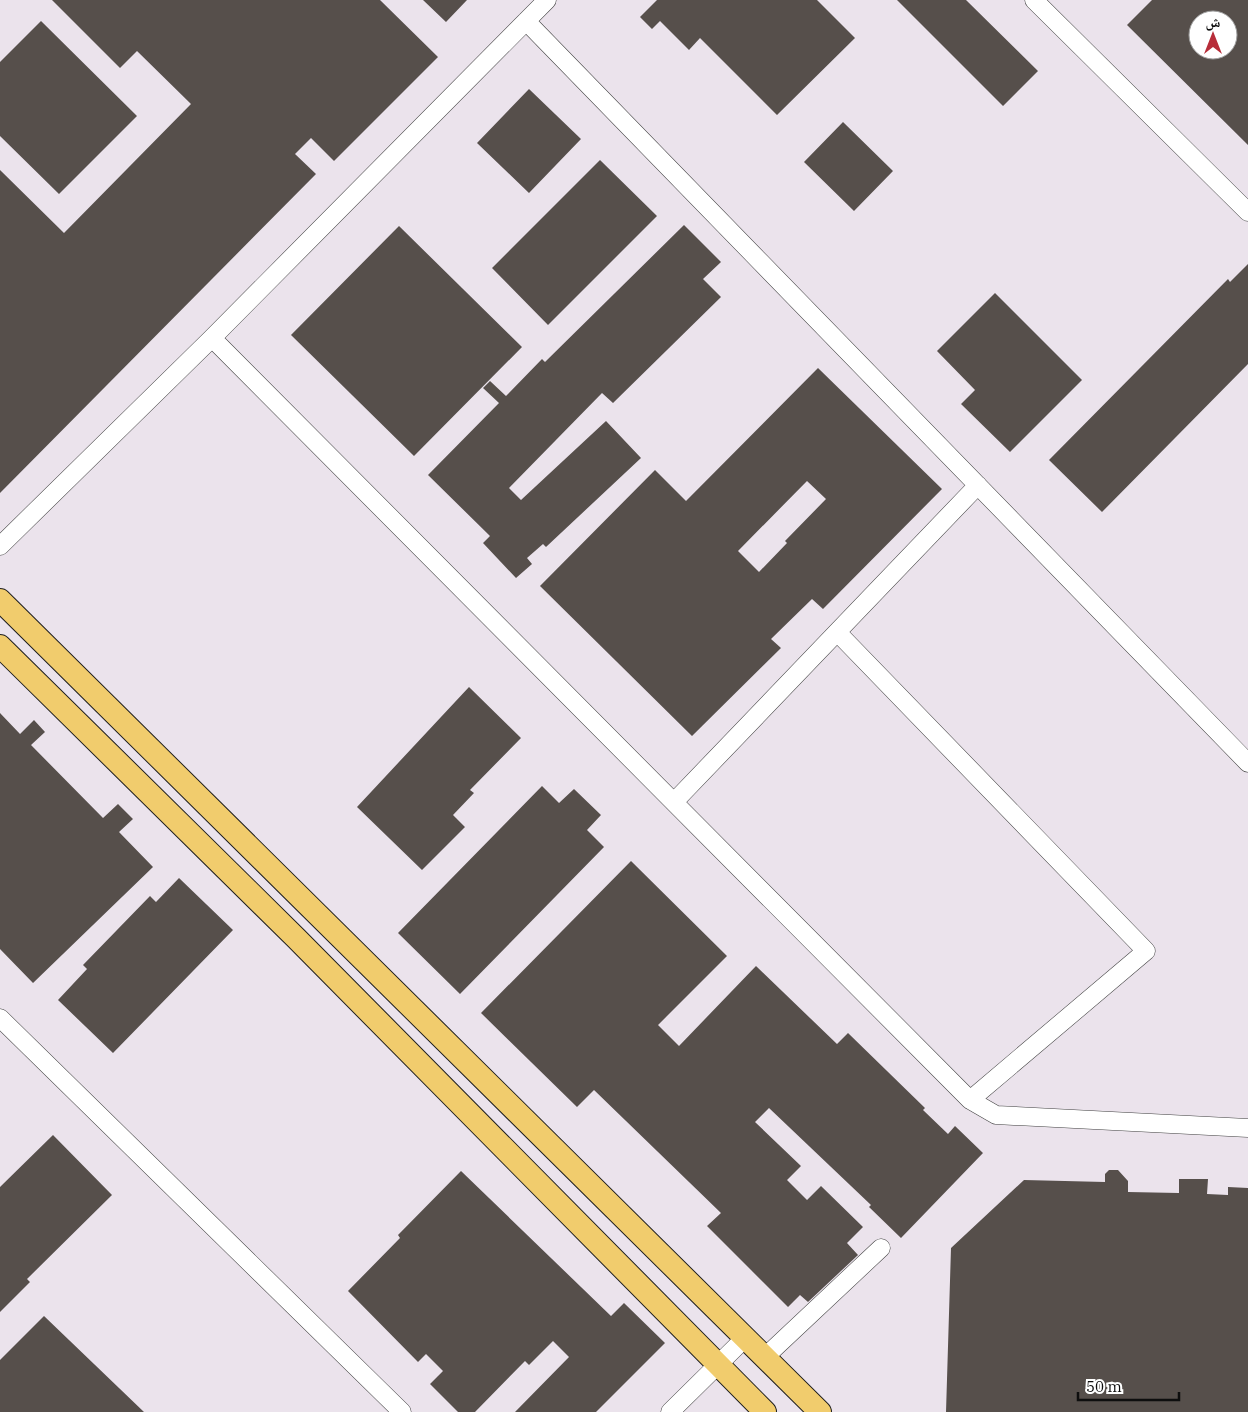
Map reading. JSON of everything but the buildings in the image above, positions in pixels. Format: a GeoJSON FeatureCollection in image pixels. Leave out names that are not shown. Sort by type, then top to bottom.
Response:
{"type":"FeatureCollection","features":[{"type":"Feature","properties":{"kind":"main road"},"geometry":{"type":"LineString","coordinates":[[0,600],[820,1412]]}},
{"type":"Feature","properties":{"kind":"main road"},"geometry":{"type":"LineString","coordinates":[[0,646],[296,938],[765,1412]]}},
{"type":"Feature","properties":{"kind":"street"},"geometry":{"type":"LineString","coordinates":[[0,546],[212,338],[547,0]]}},
{"type":"Feature","properties":{"kind":"street"},"geometry":{"type":"LineString","coordinates":[[1042,3],[1248,212]]}},
{"type":"Feature","properties":{"kind":"street"},"geometry":{"type":"LineString","coordinates":[[526,21],[1248,763]]}},
{"type":"Feature","properties":{"kind":"street"},"geometry":{"type":"LineString","coordinates":[[212,338],[970,1100],[996,1115],[1248,1128]]}},
{"type":"Feature","properties":{"kind":"street"},"geometry":{"type":"LineString","coordinates":[[674,802],[978,485]]}},
{"type":"Feature","properties":{"kind":"street"},"geometry":{"type":"LineString","coordinates":[[837,632],[1146,951],[970,1100]]}},
{"type":"Feature","properties":{"kind":"street"},"geometry":{"type":"LineString","coordinates":[[0,1018],[402,1412]]}},
{"type":"Feature","properties":{"kind":"street"},"geometry":{"type":"LineString","coordinates":[[765,1357],[881,1248]]}},
{"type":"Feature","properties":{"kind":"street"},"geometry":{"type":"LineString","coordinates":[[670,1412],[744,1338]]}},
{"type":"Feature","properties":{"kind":"shaded area"},"geometry":{"type":"Polygon","coordinates":[[[0,0],[1248,0],[1248,1412],[0,1412],[0,0]]]}}]}
